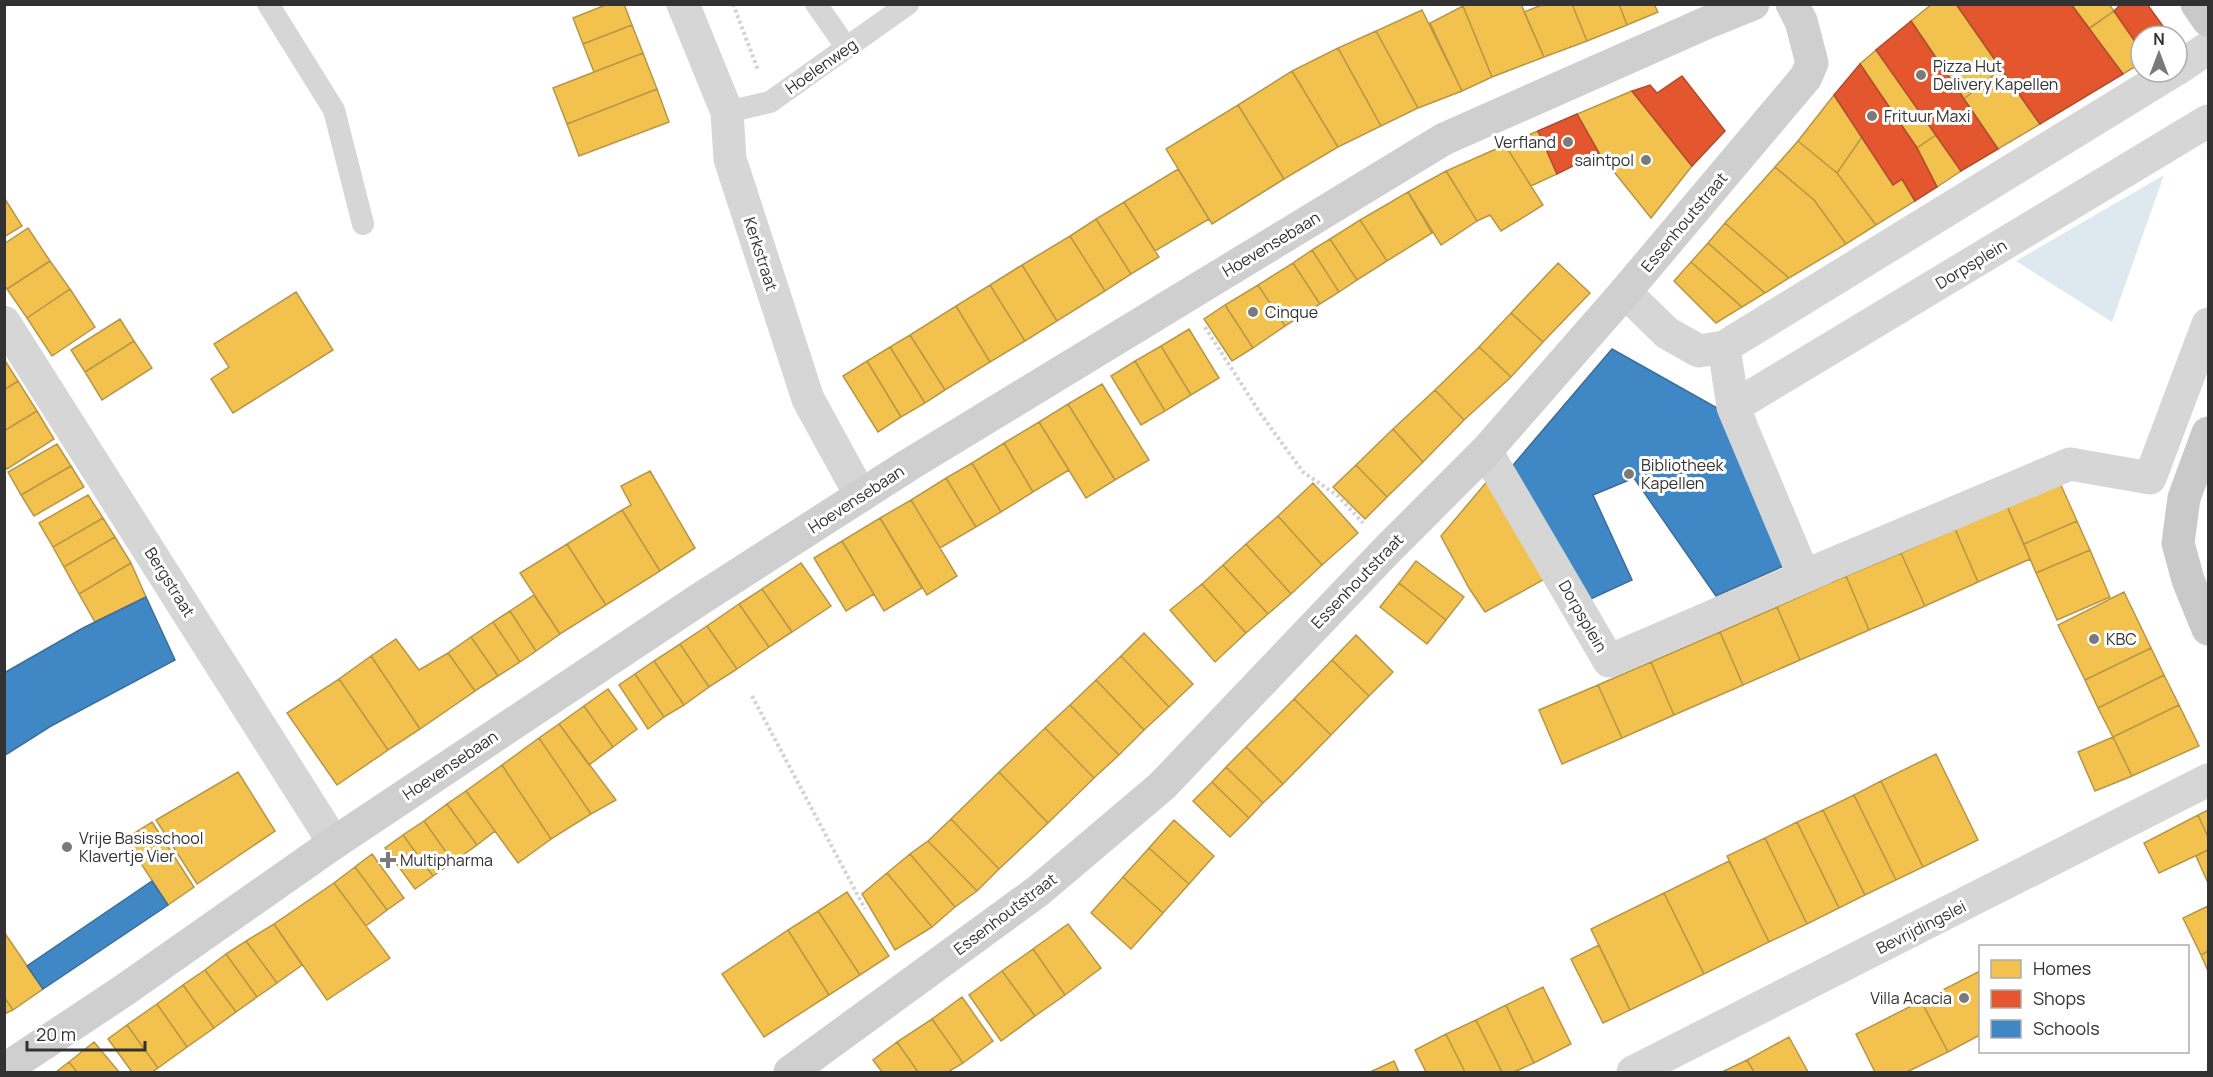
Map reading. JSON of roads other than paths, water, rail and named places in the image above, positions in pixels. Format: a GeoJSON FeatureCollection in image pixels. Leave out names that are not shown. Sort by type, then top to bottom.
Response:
{"type":"FeatureCollection","features":[{"type":"Feature","properties":{"kind":"main road"},"geometry":{"type":"LineString","coordinates":[[2197,4],[2208,20]]}},
{"type":"Feature","properties":{"kind":"main road"},"geometry":{"type":"LineString","coordinates":[[2208,433],[2184,498],[2178,543],[2188,580],[2208,629]]}},
{"type":"Feature","properties":{"kind":"street","name":"Kerkstraat"},"geometry":{"type":"LineString","coordinates":[[683,4],[727,112],[730,159],[808,399],[861,496]]}},
{"type":"Feature","properties":{"kind":"street","name":"Hoevensebaan"},"geometry":{"type":"LineString","coordinates":[[4,1070],[123,991],[334,843],[700,599],[861,496],[1443,139],[1753,4]]}},
{"type":"Feature","properties":{"kind":"street","name":"Essenhoutstraat"},"geometry":{"type":"LineString","coordinates":[[790,1072],[1038,891],[1162,786],[1387,550],[1486,451],[1625,292],[1806,77],[1812,63],[1801,21],[1792,4]]}},
{"type":"Feature","properties":{"kind":"street"},"geometry":{"type":"LineString","coordinates":[[2189,61],[2208,48]]}},
{"type":"Feature","properties":{"kind":"street"},"geometry":{"type":"LineString","coordinates":[[1625,292],[1667,333],[1699,351],[1725,347],[2152,84]]}},
{"type":"Feature","properties":{"kind":"street","name":"Dorpsplein"},"geometry":{"type":"LineString","coordinates":[[1733,407],[2208,121]]}},
{"type":"Feature","properties":{"kind":"street","name":"Bergstraat"},"geometry":{"type":"LineString","coordinates":[[4,322],[334,843]]}},
{"type":"Feature","properties":{"kind":"street"},"geometry":{"type":"LineString","coordinates":[[2150,478],[2208,324]]}},
{"type":"Feature","properties":{"kind":"street"},"geometry":{"type":"LineString","coordinates":[[1725,347],[1733,407],[1804,576]]}},
{"type":"Feature","properties":{"kind":"street","name":"Dorpsplein"},"geometry":{"type":"LineString","coordinates":[[1486,451],[1610,661],[2070,464],[2150,478],[2184,498]]}},
{"type":"Feature","properties":{"kind":"street","name":"Bevrijdingslei"},"geometry":{"type":"LineString","coordinates":[[1633,1072],[2208,780]]}},
{"type":"Feature","properties":{"kind":"lane"},"geometry":{"type":"LineString","coordinates":[[268,4],[334,110],[363,224]]}},
{"type":"Feature","properties":{"kind":"lane"},"geometry":{"type":"LineString","coordinates":[[816,4],[848,48]]}},
{"type":"Feature","properties":{"kind":"lane","name":"Hoelenweg"},"geometry":{"type":"LineString","coordinates":[[727,112],[770,102],[908,4]]}},
{"type":"Feature","properties":{"kind":"place","name":"Pizza Hut Delivery Kapellen"},"geometry":{"type":"Point","coordinates":[1921,75]}},
{"type":"Feature","properties":{"kind":"place","name":"Frituur Maxi"},"geometry":{"type":"Point","coordinates":[1872,116]}},
{"type":"Feature","properties":{"kind":"place","name":"Verfland"},"geometry":{"type":"Point","coordinates":[1568,142]}},
{"type":"Feature","properties":{"kind":"place","name":"saintpol"},"geometry":{"type":"Point","coordinates":[1646,160]}},
{"type":"Feature","properties":{"kind":"place","name":"Cinque"},"geometry":{"type":"Point","coordinates":[1253,312]}},
{"type":"Feature","properties":{"kind":"place","name":"Bibliotheek Kapellen"},"geometry":{"type":"Point","coordinates":[1629,474]}},
{"type":"Feature","properties":{"kind":"place","name":"KBC"},"geometry":{"type":"Point","coordinates":[2094,639]}},
{"type":"Feature","properties":{"kind":"place","name":"Vrije Basisschool Klavertje Vier"},"geometry":{"type":"Point","coordinates":[67,847]}},
{"type":"Feature","properties":{"kind":"place","name":"Multipharma"},"geometry":{"type":"Point","coordinates":[388,860]}},
{"type":"Feature","properties":{"kind":"place","name":"Villa Acacia"},"geometry":{"type":"Point","coordinates":[1964,998]}}]}
